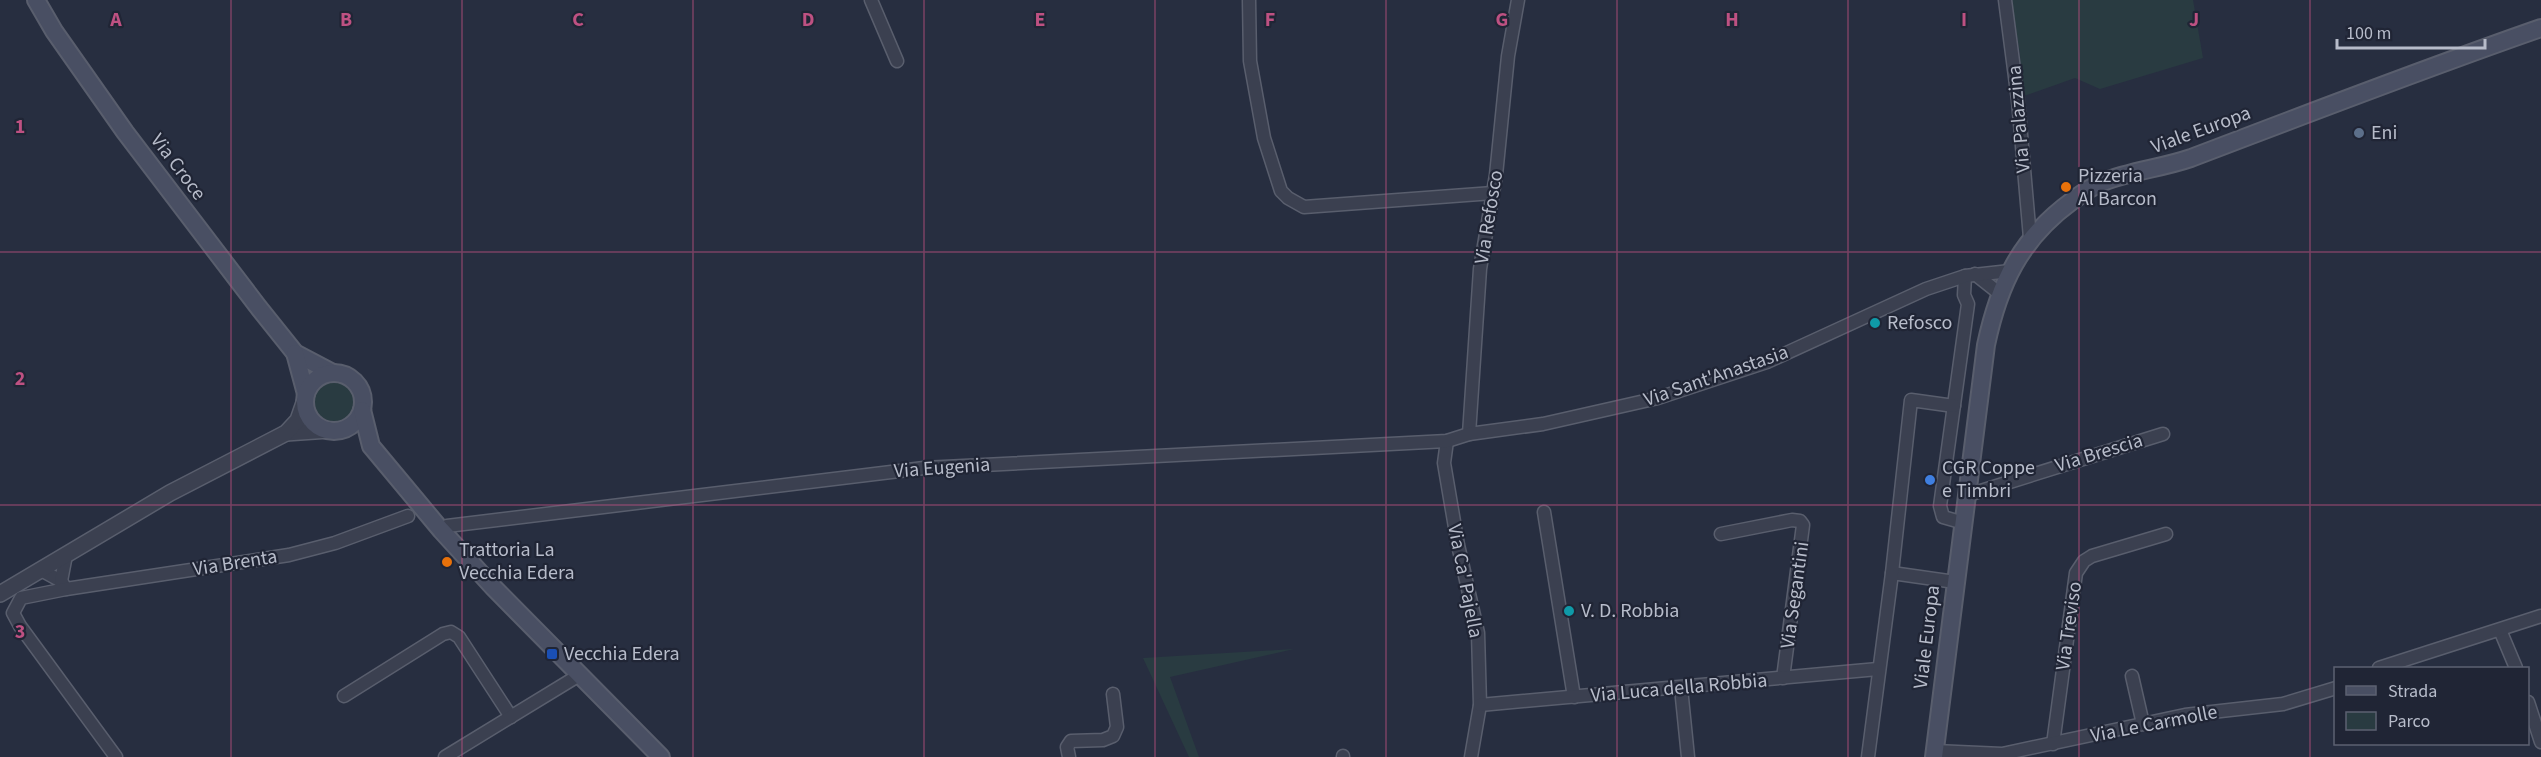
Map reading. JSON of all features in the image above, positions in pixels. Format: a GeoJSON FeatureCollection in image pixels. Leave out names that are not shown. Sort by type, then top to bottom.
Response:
{"type":"FeatureCollection","features":[{"type":"Feature","properties":{"kind":"main road","name":"Via Croce"},"geometry":{"type":"LineString","coordinates":[[36,0],[54,31],[131,140],[295,353],[309,416],[321,428],[371,446]]}},
{"type":"Feature","properties":{"kind":"main road","name":"Viale Europa"},"geometry":{"type":"LineString","coordinates":[[1934,754],[1986,345],[1999,293],[2031,238],[2071,201],[2102,182],[2165,167],[2419,71],[2541,28]]}},
{"type":"Feature","properties":{"kind":"main road","name":"Via Croce"},"geometry":{"type":"LineString","coordinates":[[295,353],[333,372],[351,378],[357,384],[364,401],[362,410]]}},
{"type":"Feature","properties":{"kind":"main road"},"geometry":{"type":"LineString","coordinates":[[306,397],[316,379],[333,372]]}},
{"type":"Feature","properties":{"kind":"main road"},"geometry":{"type":"LineString","coordinates":[[333,431],[353,424],[362,410]]}},
{"type":"Feature","properties":{"kind":"main road"},"geometry":{"type":"LineString","coordinates":[[362,410],[371,446],[441,530],[657,756]]}},
{"type":"Feature","properties":{"kind":"street"},"geometry":{"type":"LineString","coordinates":[[871,0],[897,61]]}},
{"type":"Feature","properties":{"kind":"street"},"geometry":{"type":"LineString","coordinates":[[1249,0],[1250,61],[1264,138],[1275,177],[1281,191],[1288,198],[1304,207],[1493,193]]}},
{"type":"Feature","properties":{"kind":"street","name":"Via Refosco"},"geometry":{"type":"LineString","coordinates":[[1469,434],[1480,269],[1493,193],[1508,56],[1518,0]]}},
{"type":"Feature","properties":{"kind":"street","name":"Via Palazzina"},"geometry":{"type":"LineString","coordinates":[[2005,0],[2019,100],[2031,238]]}},
{"type":"Feature","properties":{"kind":"street","name":"Via Sant'Anastasia"},"geometry":{"type":"LineString","coordinates":[[1447,441],[1469,434],[1543,424],[1658,398],[1767,362],[1926,289],[1970,275],[2010,271]]}},
{"type":"Feature","properties":{"kind":"street"},"geometry":{"type":"LineString","coordinates":[[1964,523],[1943,517],[1940,506],[1968,304],[1964,295],[1970,275],[1999,293]]}},
{"type":"Feature","properties":{"kind":"street"},"geometry":{"type":"LineString","coordinates":[[0,594],[170,493],[286,433],[298,420],[306,397]]}},
{"type":"Feature","properties":{"kind":"street"},"geometry":{"type":"LineString","coordinates":[[1868,757],[1892,573],[1911,400],[1954,406]]}},
{"type":"Feature","properties":{"kind":"street"},"geometry":{"type":"LineString","coordinates":[[286,433],[333,431]]}},
{"type":"Feature","properties":{"kind":"street","name":"Via Brescia"},"geometry":{"type":"LineString","coordinates":[[1968,495],[2163,434]]}},
{"type":"Feature","properties":{"kind":"street","name":"Via Eugenia"},"geometry":{"type":"LineString","coordinates":[[441,530],[459,525],[924,468],[1447,441]]}},
{"type":"Feature","properties":{"kind":"street","name":"Via Ca' Pajella"},"geometry":{"type":"LineString","coordinates":[[1447,441],[1444,463],[1458,545],[1478,633],[1480,705],[1472,757]]}},
{"type":"Feature","properties":{"kind":"street"},"geometry":{"type":"LineString","coordinates":[[1544,512],[1574,697]]}},
{"type":"Feature","properties":{"kind":"street","name":"Via Brenta"},"geometry":{"type":"LineString","coordinates":[[116,757],[20,626],[13,613],[17,603],[27,596],[63,585],[289,555],[335,543],[408,516]]}},
{"type":"Feature","properties":{"kind":"street","name":"Via Segantini"},"geometry":{"type":"LineString","coordinates":[[1721,534],[1792,520],[1800,521],[1803,525],[1784,678]]}},
{"type":"Feature","properties":{"kind":"street","name":"Via Treviso"},"geometry":{"type":"LineString","coordinates":[[2052,744],[2076,573],[2084,561],[2092,556],[2166,534]]}},
{"type":"Feature","properties":{"kind":"street"},"geometry":{"type":"LineString","coordinates":[[41,570],[63,585],[66,555]]}},
{"type":"Feature","properties":{"kind":"street"},"geometry":{"type":"LineString","coordinates":[[1892,573],[1955,582]]}},
{"type":"Feature","properties":{"kind":"street"},"geometry":{"type":"LineString","coordinates":[[2383,667],[2541,616]]}},
{"type":"Feature","properties":{"kind":"street"},"geometry":{"type":"LineString","coordinates":[[2500,630],[2515,667]]}},
{"type":"Feature","properties":{"kind":"street"},"geometry":{"type":"LineString","coordinates":[[344,696],[443,634],[452,632],[459,637],[511,717]]}},
{"type":"Feature","properties":{"kind":"street","name":"Via Luca della Robbia"},"geometry":{"type":"LineString","coordinates":[[1480,705],[1878,669]]}},
{"type":"Feature","properties":{"kind":"street"},"geometry":{"type":"LineString","coordinates":[[445,757],[581,674]]}},
{"type":"Feature","properties":{"kind":"street"},"geometry":{"type":"LineString","coordinates":[[2132,676],[2143,724]]}},
{"type":"Feature","properties":{"kind":"street"},"geometry":{"type":"LineString","coordinates":[[1681,688],[1688,757]]}},
{"type":"Feature","properties":{"kind":"street","name":"Via Le Carmolle"},"geometry":{"type":"LineString","coordinates":[[1934,754],[2002,754],[2211,710],[2283,704],[2334,689]]}},
{"type":"Feature","properties":{"kind":"street"},"geometry":{"type":"LineString","coordinates":[[1069,757],[1067,747],[1071,741],[1103,740],[1113,736],[1117,727],[1113,694]]}},
{"type":"Feature","properties":{"kind":"street"},"geometry":{"type":"LineString","coordinates":[[2529,705],[2541,742]]}},
{"type":"Feature","properties":{"kind":"green space"},"geometry":{"type":"Polygon","coordinates":[[[2011,0],[2193,0],[2203,58],[2100,89],[2075,78],[2021,97],[2020,54],[2011,0]]]}},
{"type":"Feature","properties":{"kind":"green space"},"geometry":{"type":"Polygon","coordinates":[[[335,380],[351,387],[358,403],[351,419],[335,426],[319,419],[312,403],[319,387],[335,380]]]}},
{"type":"Feature","properties":{"kind":"green space"},"geometry":{"type":"Polygon","coordinates":[[[1294,649],[1170,677],[1199,757],[1189,757],[1143,658],[1294,649]]]}},
{"type":"Feature","properties":{"kind":"place","name":"Eni"},"geometry":{"type":"Point","coordinates":[2359,133]}},
{"type":"Feature","properties":{"kind":"place","name":"Pizzeria Al Barcon"},"geometry":{"type":"Point","coordinates":[2066,187]}},
{"type":"Feature","properties":{"kind":"place","name":"Refosco"},"geometry":{"type":"Point","coordinates":[1875,323]}},
{"type":"Feature","properties":{"kind":"place","name":"CGR Coppe e Timbri"},"geometry":{"type":"Point","coordinates":[1930,480]}},
{"type":"Feature","properties":{"kind":"place","name":"Trattoria La Vecchia Edera"},"geometry":{"type":"Point","coordinates":[447,562]}},
{"type":"Feature","properties":{"kind":"place","name":"V. D. Robbia"},"geometry":{"type":"Point","coordinates":[1569,611]}},
{"type":"Feature","properties":{"kind":"place","name":"Vecchia Edera"},"geometry":{"type":"Point","coordinates":[552,654]}}]}
